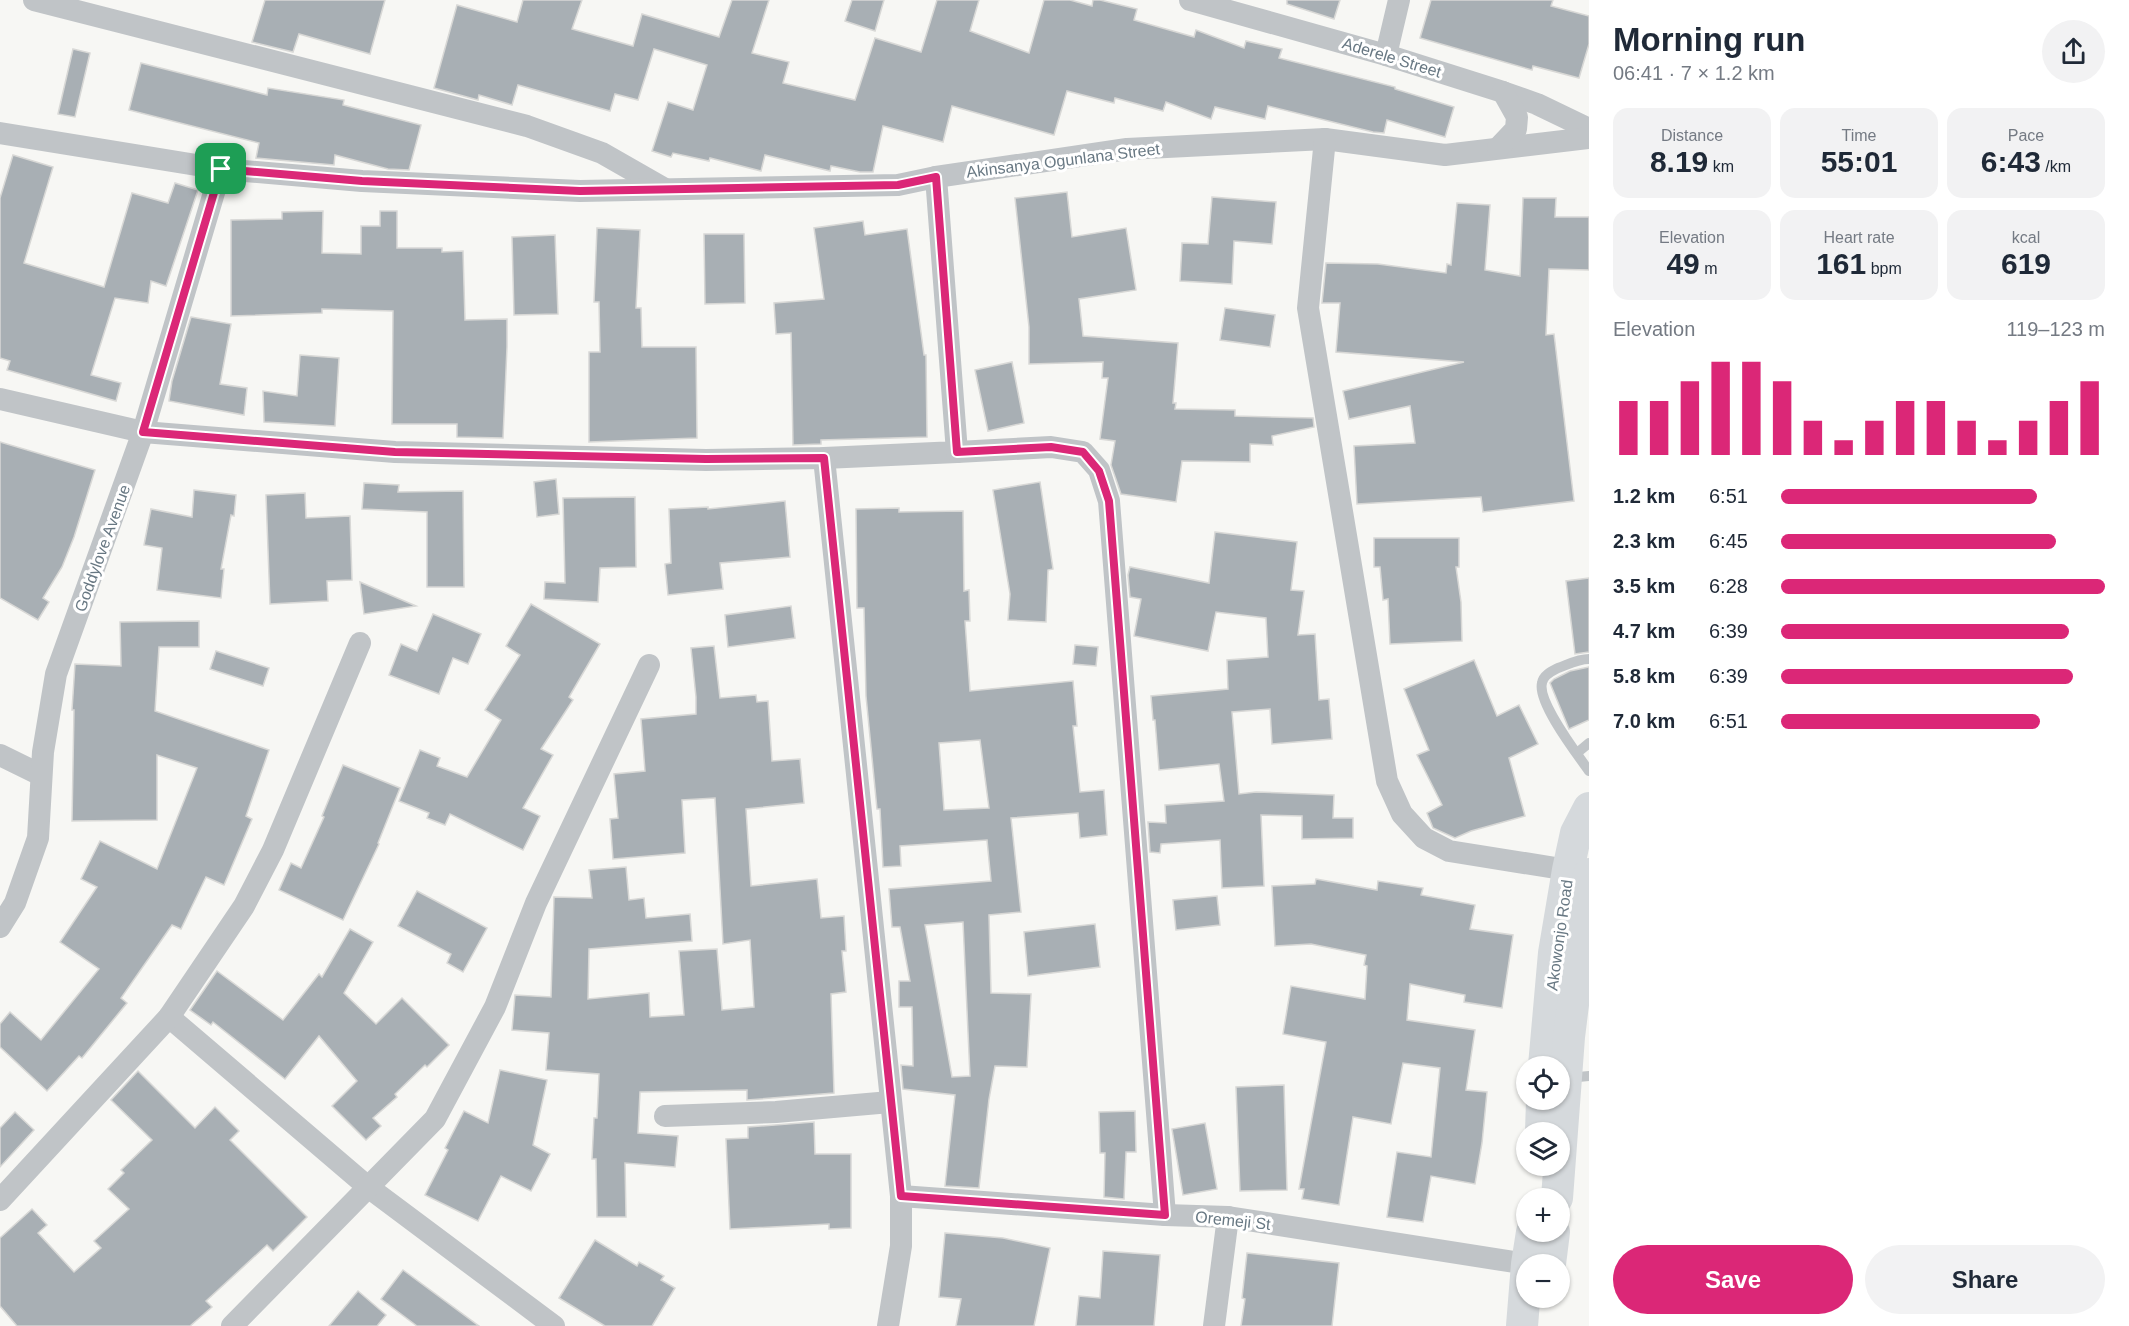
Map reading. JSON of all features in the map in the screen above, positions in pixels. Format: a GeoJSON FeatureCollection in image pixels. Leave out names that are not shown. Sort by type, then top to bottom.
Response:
{"type":"FeatureCollection","features":[{"type":"Feature","properties":{"kind":"main road","name":"Akowonjo Road"},"geometry":{"type":"LineString","coordinates":[[1567,1056],[1578,872],[1576,833],[1589,808]]}},
{"type":"Feature","properties":{"kind":"main road","name":"Akowonjo Road"},"geometry":{"type":"LineString","coordinates":[[1558,1188],[1563,1110]]}},
{"type":"Feature","properties":{"kind":"main road"},"geometry":{"type":"LineString","coordinates":[[1522,1326],[1523,1308]]}},
{"type":"Feature","properties":{"kind":"main road"},"geometry":{"type":"LineString","coordinates":[[1543,1326],[1545,1308]]}},
{"type":"Feature","properties":{"kind":"street"},"geometry":{"type":"LineString","coordinates":[[34,0],[527,126],[602,153],[665,189]]}},
{"type":"Feature","properties":{"kind":"street","name":"Aderele Street"},"geometry":{"type":"LineString","coordinates":[[1190,0],[1386,55],[1503,92],[1558,113],[1589,129]]}},
{"type":"Feature","properties":{"kind":"street"},"geometry":{"type":"LineString","coordinates":[[1386,55],[1399,0]]}},
{"type":"Feature","properties":{"kind":"street"},"geometry":{"type":"LineString","coordinates":[[1498,148],[1516,129],[1517,117],[1503,92]]}},
{"type":"Feature","properties":{"kind":"street"},"geometry":{"type":"LineString","coordinates":[[1552,142],[1559,128],[1558,113]]}},
{"type":"Feature","properties":{"kind":"street","name":"Akinsanya Ogunlana Street"},"geometry":{"type":"LineString","coordinates":[[0,132],[221,169],[374,182],[580,191],[898,185],[936,177],[1127,149],[1325,139],[1445,155],[1589,138]]}},
{"type":"Feature","properties":{"kind":"street"},"geometry":{"type":"LineString","coordinates":[[1325,139],[1308,308],[1387,781],[1401,814],[1424,838],[1449,851],[1578,872]]}},
{"type":"Feature","properties":{"kind":"street","name":"Goddylove Avenue"},"geometry":{"type":"LineString","coordinates":[[0,927],[15,903],[38,838],[42,753],[56,674],[143,432],[221,169]]}},
{"type":"Feature","properties":{"kind":"street"},"geometry":{"type":"LineString","coordinates":[[936,177],[957,452]]}},
{"type":"Feature","properties":{"kind":"street"},"geometry":{"type":"LineString","coordinates":[[0,399],[143,432],[395,452],[694,459],[824,458],[1051,447],[1083,452],[1099,471],[1109,501],[1165,1215]]}},
{"type":"Feature","properties":{"kind":"street"},"geometry":{"type":"LineString","coordinates":[[824,458],[901,1196],[901,1246],[888,1326]]}},
{"type":"Feature","properties":{"kind":"street"},"geometry":{"type":"LineString","coordinates":[[0,1200],[169,1017],[244,906],[273,850],[360,643]]}},
{"type":"Feature","properties":{"kind":"street"},"geometry":{"type":"LineString","coordinates":[[232,1326],[435,1119],[490,1017],[536,903],[649,665]]}},
{"type":"Feature","properties":{"kind":"street"},"geometry":{"type":"LineString","coordinates":[[0,755],[41,775]]}},
{"type":"Feature","properties":{"kind":"street"},"geometry":{"type":"LineString","coordinates":[[169,1017],[368,1187],[554,1326]]}},
{"type":"Feature","properties":{"kind":"street"},"geometry":{"type":"LineString","coordinates":[[665,1116],[776,1112],[890,1102]]}},
{"type":"Feature","properties":{"kind":"street","name":"Oremeji St"},"geometry":{"type":"LineString","coordinates":[[901,1196],[1165,1215],[1228,1216],[1516,1262]]}},
{"type":"Feature","properties":{"kind":"street"},"geometry":{"type":"LineString","coordinates":[[1214,1326],[1228,1216]]}},
{"type":"Feature","properties":{"kind":"lane"},"geometry":{"type":"LineString","coordinates":[[1589,659],[1580,659],[1549,672],[1542,681],[1543,699],[1589,771]]}},
{"type":"Feature","properties":{"kind":"lane"},"geometry":{"type":"LineString","coordinates":[[1577,753],[1589,743]]}},
{"type":"Feature","properties":{"kind":"building"},"geometry":{"type":"Polygon","coordinates":[[[265,0],[385,0],[370,54],[299,34],[293,52],[252,42],[265,0]]]}},
{"type":"Feature","properties":{"kind":"building"},"geometry":{"type":"Polygon","coordinates":[[[523,0],[582,0],[572,29],[633,46],[642,14],[719,37],[732,0],[769,0],[752,53],[789,62],[783,83],[855,100],[875,38],[921,52],[937,0],[979,0],[970,31],[1029,53],[1044,0],[1070,0],[1092,6],[1093,0],[1100,0],[1137,9],[1134,20],[1194,37],[1196,30],[1244,48],[1246,41],[1282,49],[1279,58],[1395,87],[1395,89],[1454,107],[1445,137],[1387,120],[1384,133],[1373,132],[1268,106],[1265,119],[1215,107],[1211,119],[1166,102],[1163,111],[1115,98],[1114,103],[1067,91],[1054,135],[952,106],[943,142],[883,126],[873,172],[860,172],[831,166],[830,171],[765,155],[761,171],[710,158],[709,161],[673,153],[671,157],[652,151],[668,102],[693,110],[707,65],[654,49],[638,100],[615,94],[610,111],[518,85],[512,105],[479,95],[478,100],[434,88],[457,5],[517,22],[523,0]]]}},
{"type":"Feature","properties":{"kind":"building"},"geometry":{"type":"Polygon","coordinates":[[[852,0],[884,0],[875,31],[845,21],[852,0]]]}},
{"type":"Feature","properties":{"kind":"building"},"geometry":{"type":"Polygon","coordinates":[[[1287,0],[1340,0],[1334,19],[1287,4],[1287,0]]]}},
{"type":"Feature","properties":{"kind":"building"},"geometry":{"type":"Polygon","coordinates":[[[1431,0],[1553,0],[1551,6],[1589,16],[1589,44],[1579,78],[1533,66],[1532,70],[1420,38],[1431,0]]]}},
{"type":"Feature","properties":{"kind":"building"},"geometry":{"type":"Polygon","coordinates":[[[73,49],[90,53],[75,117],[58,114],[73,49]]]}},
{"type":"Feature","properties":{"kind":"building"},"geometry":{"type":"Polygon","coordinates":[[[141,63],[267,95],[268,88],[344,100],[343,105],[421,125],[409,170],[388,169],[335,155],[334,165],[256,158],[259,143],[129,110],[141,63]]]}},
{"type":"Feature","properties":{"kind":"building"},"geometry":{"type":"Polygon","coordinates":[[[13,155],[53,167],[24,263],[104,287],[132,193],[168,203],[175,183],[198,190],[166,286],[151,281],[148,303],[115,298],[91,375],[121,383],[116,401],[7,370],[10,361],[0,358],[0,198],[13,155]]]}},
{"type":"Feature","properties":{"kind":"building"},"geometry":{"type":"Polygon","coordinates":[[[1067,192],[1072,237],[1126,228],[1136,290],[1079,299],[1083,336],[1178,343],[1173,403],[1176,403],[1175,409],[1235,410],[1235,416],[1313,418],[1314,427],[1272,436],[1273,445],[1250,444],[1250,462],[1182,461],[1176,502],[1121,494],[1111,465],[1115,441],[1100,439],[1108,378],[1102,378],[1103,362],[1029,364],[1029,327],[1015,198],[1067,192]]]}},
{"type":"Feature","properties":{"kind":"building"},"geometry":{"type":"Polygon","coordinates":[[[1212,197],[1276,202],[1272,244],[1234,241],[1232,284],[1180,281],[1182,243],[1208,244],[1212,197]]]}},
{"type":"Feature","properties":{"kind":"building"},"geometry":{"type":"Polygon","coordinates":[[[1523,198],[1556,198],[1555,217],[1589,217],[1589,270],[1549,269],[1546,335],[1554,334],[1574,501],[1483,512],[1481,497],[1357,504],[1354,446],[1415,443],[1410,406],[1349,419],[1343,391],[1464,362],[1336,352],[1340,303],[1322,303],[1326,263],[1378,264],[1446,273],[1447,264],[1451,265],[1457,203],[1490,205],[1485,270],[1520,276],[1523,198]]]}},
{"type":"Feature","properties":{"kind":"building"},"geometry":{"type":"Polygon","coordinates":[[[323,211],[322,253],[361,254],[361,226],[380,226],[380,211],[397,211],[397,248],[442,248],[442,252],[463,251],[465,320],[507,319],[503,438],[457,437],[457,424],[392,424],[393,311],[322,309],[322,313],[231,316],[231,220],[282,219],[282,212],[323,211]]]}},
{"type":"Feature","properties":{"kind":"building"},"geometry":{"type":"Polygon","coordinates":[[[863,221],[865,235],[907,229],[924,355],[926,355],[927,437],[821,440],[821,444],[793,445],[791,333],[776,334],[774,303],[824,299],[814,228],[863,221]]]}},
{"type":"Feature","properties":{"kind":"building"},"geometry":{"type":"Polygon","coordinates":[[[597,228],[640,230],[636,308],[641,308],[642,347],[696,347],[697,438],[589,442],[589,352],[600,352],[599,302],[594,302],[597,228]]]}},
{"type":"Feature","properties":{"kind":"building"},"geometry":{"type":"Polygon","coordinates":[[[704,234],[744,234],[745,303],[705,304],[704,234]]]}},
{"type":"Feature","properties":{"kind":"building"},"geometry":{"type":"Polygon","coordinates":[[[555,235],[558,314],[514,315],[512,237],[555,235]]]}},
{"type":"Feature","properties":{"kind":"building"},"geometry":{"type":"Polygon","coordinates":[[[1225,308],[1275,315],[1270,347],[1220,340],[1225,308]]]}},
{"type":"Feature","properties":{"kind":"building"},"geometry":{"type":"Polygon","coordinates":[[[191,317],[231,324],[220,384],[247,388],[244,415],[169,401],[172,381],[191,317]]]}},
{"type":"Feature","properties":{"kind":"building"},"geometry":{"type":"Polygon","coordinates":[[[300,355],[339,358],[335,426],[264,422],[263,391],[297,396],[300,355]]]}},
{"type":"Feature","properties":{"kind":"building"},"geometry":{"type":"Polygon","coordinates":[[[1012,362],[1024,423],[988,431],[975,370],[1012,362]]]}},
{"type":"Feature","properties":{"kind":"building"},"geometry":{"type":"Polygon","coordinates":[[[0,442],[95,470],[74,537],[62,567],[43,598],[49,602],[38,620],[0,598],[0,442]]]}},
{"type":"Feature","properties":{"kind":"building"},"geometry":{"type":"Polygon","coordinates":[[[556,479],[559,514],[537,517],[534,482],[556,479]]]}},
{"type":"Feature","properties":{"kind":"building"},"geometry":{"type":"Polygon","coordinates":[[[1040,482],[1053,569],[1048,570],[1046,622],[1008,620],[1010,594],[993,490],[1040,482]]]}},
{"type":"Feature","properties":{"kind":"building"},"geometry":{"type":"Polygon","coordinates":[[[364,483],[399,485],[398,492],[463,491],[464,587],[427,587],[427,512],[362,509],[364,483]]]}},
{"type":"Feature","properties":{"kind":"building"},"geometry":{"type":"Polygon","coordinates":[[[194,490],[236,495],[234,516],[231,515],[221,569],[224,569],[221,598],[157,590],[162,548],[144,545],[151,509],[192,517],[194,490]]]}},
{"type":"Feature","properties":{"kind":"building"},"geometry":{"type":"Polygon","coordinates":[[[305,493],[306,518],[350,516],[352,580],[327,581],[328,601],[270,604],[266,495],[305,493]]]}},
{"type":"Feature","properties":{"kind":"building"},"geometry":{"type":"Polygon","coordinates":[[[635,497],[636,567],[600,568],[598,602],[544,599],[545,582],[565,583],[563,498],[635,497]]]}},
{"type":"Feature","properties":{"kind":"building"},"geometry":{"type":"Polygon","coordinates":[[[785,501],[790,557],[720,563],[723,589],[668,595],[665,564],[671,563],[669,509],[708,507],[708,509],[785,501]]]}},
{"type":"Feature","properties":{"kind":"building"},"geometry":{"type":"Polygon","coordinates":[[[899,508],[899,512],[963,511],[964,591],[969,590],[970,621],[965,621],[970,691],[1073,681],[1077,726],[1073,726],[1080,792],[1104,790],[1107,835],[1080,838],[1078,813],[1011,818],[1021,912],[989,915],[991,993],[1031,994],[1027,1067],[995,1066],[979,1188],[945,1186],[955,1095],[903,1089],[901,1065],[913,1066],[912,1007],[899,1007],[899,981],[910,981],[900,927],[892,927],[889,889],[991,881],[987,840],[900,846],[901,866],[883,867],[880,809],[877,809],[866,696],[864,608],[857,608],[856,509],[899,508]],[[980,740],[939,743],[944,810],[989,808],[980,740]],[[963,922],[925,925],[952,1077],[970,1076],[963,922]]]}},
{"type":"Feature","properties":{"kind":"building"},"geometry":{"type":"Polygon","coordinates":[[[1215,532],[1297,542],[1291,590],[1304,591],[1298,635],[1315,634],[1319,700],[1329,699],[1332,739],[1272,744],[1270,709],[1232,712],[1239,794],[1256,792],[1334,795],[1333,818],[1353,818],[1353,838],[1302,839],[1302,816],[1261,815],[1264,886],[1222,888],[1220,840],[1161,844],[1160,853],[1150,852],[1148,822],[1166,823],[1165,805],[1224,801],[1219,764],[1159,770],[1151,696],[1228,689],[1227,660],[1268,657],[1266,618],[1216,612],[1208,651],[1134,636],[1141,599],[1130,597],[1128,575],[1130,567],[1209,583],[1215,532]]]}},
{"type":"Feature","properties":{"kind":"building"},"geometry":{"type":"Polygon","coordinates":[[[1374,538],[1459,538],[1459,567],[1456,567],[1461,602],[1462,641],[1390,644],[1388,599],[1383,600],[1380,567],[1374,567],[1374,538]]]}},
{"type":"Feature","properties":{"kind":"building"},"geometry":{"type":"Polygon","coordinates":[[[1589,578],[1589,652],[1575,654],[1566,581],[1589,578]]]}},
{"type":"Feature","properties":{"kind":"building"},"geometry":{"type":"Polygon","coordinates":[[[360,582],[416,606],[364,614],[360,582]]]}},
{"type":"Feature","properties":{"kind":"building"},"geometry":{"type":"Polygon","coordinates":[[[531,604],[600,644],[569,697],[573,700],[541,749],[553,755],[523,808],[540,816],[523,850],[450,814],[445,825],[427,818],[429,813],[399,801],[420,750],[440,758],[437,766],[467,777],[501,720],[485,710],[520,655],[506,646],[531,604]]]}},
{"type":"Feature","properties":{"kind":"building"},"geometry":{"type":"Polygon","coordinates":[[[791,606],[795,638],[728,647],[725,615],[791,606]]]}},
{"type":"Feature","properties":{"kind":"building"},"geometry":{"type":"Polygon","coordinates":[[[433,614],[481,634],[468,664],[453,658],[439,694],[389,675],[401,644],[417,651],[433,614]]]}},
{"type":"Feature","properties":{"kind":"building"},"geometry":{"type":"Polygon","coordinates":[[[199,621],[199,647],[159,647],[155,711],[269,750],[246,816],[252,819],[224,885],[206,877],[181,929],[172,925],[121,998],[127,1003],[82,1058],[79,1056],[47,1091],[0,1047],[0,1024],[10,1012],[41,1040],[99,969],[60,942],[97,887],[81,879],[100,841],[157,869],[197,768],[157,755],[157,820],[72,821],[74,710],[72,710],[75,664],[121,666],[120,622],[199,621]]]}},
{"type":"Feature","properties":{"kind":"building"},"geometry":{"type":"Polygon","coordinates":[[[1075,645],[1098,647],[1096,666],[1073,664],[1075,645]]]}},
{"type":"Feature","properties":{"kind":"building"},"geometry":{"type":"Polygon","coordinates":[[[714,646],[720,698],[756,695],[757,702],[768,701],[772,761],[800,759],[804,803],[746,809],[751,886],[817,879],[821,918],[844,916],[846,951],[842,951],[846,992],[831,994],[834,1093],[747,1100],[747,1090],[640,1092],[638,1133],[678,1136],[675,1167],[625,1163],[626,1217],[597,1217],[596,1159],[592,1159],[599,1074],[546,1070],[549,1033],[512,1030],[515,995],[551,997],[554,897],[592,898],[589,870],[626,867],[629,900],[644,898],[646,918],[690,914],[692,941],[589,949],[588,999],[649,993],[650,1017],[684,1015],[679,951],[717,949],[722,1010],[754,1007],[750,940],[723,944],[715,798],[682,800],[685,853],[613,859],[610,819],[618,818],[614,774],[645,771],[641,719],[696,714],[691,648],[714,646]]]}},
{"type":"Feature","properties":{"kind":"building"},"geometry":{"type":"Polygon","coordinates":[[[216,651],[269,668],[263,686],[210,669],[216,651]]]}},
{"type":"Feature","properties":{"kind":"building"},"geometry":{"type":"Polygon","coordinates":[[[1474,660],[1497,716],[1519,705],[1538,744],[1509,758],[1525,816],[1471,831],[1455,838],[1433,828],[1427,813],[1442,805],[1417,755],[1429,750],[1404,689],[1474,660]]]}},
{"type":"Feature","properties":{"kind":"building"},"geometry":{"type":"Polygon","coordinates":[[[1589,667],[1589,720],[1569,729],[1550,683],[1570,671],[1589,667]]]}},
{"type":"Feature","properties":{"kind":"building"},"geometry":{"type":"Polygon","coordinates":[[[343,765],[400,788],[379,844],[343,920],[279,890],[291,863],[301,868],[324,817],[322,816],[343,765]]]}},
{"type":"Feature","properties":{"kind":"building"},"geometry":{"type":"Polygon","coordinates":[[[1316,879],[1377,890],[1378,881],[1423,888],[1421,895],[1475,905],[1470,929],[1513,935],[1502,1008],[1464,1002],[1465,995],[1410,984],[1407,1020],[1475,1030],[1466,1090],[1487,1092],[1475,1184],[1431,1176],[1423,1222],[1387,1217],[1397,1152],[1431,1157],[1440,1068],[1403,1063],[1391,1124],[1353,1117],[1339,1205],[1302,1199],[1304,1189],[1299,1189],[1326,1042],[1283,1034],[1291,986],[1365,999],[1367,966],[1364,965],[1366,955],[1311,944],[1275,946],[1272,886],[1315,884],[1316,879]]]}},
{"type":"Feature","properties":{"kind":"building"},"geometry":{"type":"Polygon","coordinates":[[[417,891],[487,928],[463,972],[447,963],[451,954],[398,926],[417,891]]]}},
{"type":"Feature","properties":{"kind":"building"},"geometry":{"type":"Polygon","coordinates":[[[1217,896],[1220,925],[1176,930],[1173,900],[1217,896]]]}},
{"type":"Feature","properties":{"kind":"building"},"geometry":{"type":"Polygon","coordinates":[[[1095,924],[1100,967],[1028,976],[1024,932],[1095,924]]]}},
{"type":"Feature","properties":{"kind":"building"},"geometry":{"type":"Polygon","coordinates":[[[350,929],[373,942],[344,993],[376,1024],[402,998],[449,1045],[427,1067],[425,1065],[395,1094],[397,1097],[373,1118],[381,1126],[366,1140],[332,1106],[357,1081],[319,1036],[285,1079],[213,1022],[211,1025],[190,1010],[217,971],[283,1020],[319,974],[322,977],[350,929]]]}},
{"type":"Feature","properties":{"kind":"building"},"geometry":{"type":"Polygon","coordinates":[[[500,1070],[547,1080],[533,1145],[550,1154],[531,1191],[501,1176],[478,1221],[425,1195],[448,1150],[445,1148],[464,1111],[488,1123],[500,1070]]]}},
{"type":"Feature","properties":{"kind":"building"},"geometry":{"type":"Polygon","coordinates":[[[138,1071],[195,1128],[215,1107],[239,1131],[230,1140],[307,1217],[273,1251],[267,1245],[206,1301],[212,1307],[190,1326],[17,1326],[0,1306],[0,1238],[32,1209],[47,1225],[38,1233],[74,1272],[101,1248],[94,1241],[129,1209],[108,1189],[124,1173],[121,1170],[152,1140],[111,1100],[138,1071]]]}},
{"type":"Feature","properties":{"kind":"building"},"geometry":{"type":"Polygon","coordinates":[[[1284,1085],[1287,1190],[1240,1191],[1236,1087],[1284,1085]]]}},
{"type":"Feature","properties":{"kind":"building"},"geometry":{"type":"Polygon","coordinates":[[[1135,1111],[1136,1152],[1126,1152],[1124,1199],[1104,1197],[1105,1153],[1100,1153],[1099,1112],[1135,1111]]]}},
{"type":"Feature","properties":{"kind":"building"},"geometry":{"type":"Polygon","coordinates":[[[15,1112],[34,1130],[0,1167],[0,1128],[15,1112]]]}},
{"type":"Feature","properties":{"kind":"building"},"geometry":{"type":"Polygon","coordinates":[[[814,1122],[815,1154],[851,1154],[851,1228],[829,1229],[829,1224],[730,1229],[726,1139],[748,1138],[748,1127],[814,1122]]]}},
{"type":"Feature","properties":{"kind":"building"},"geometry":{"type":"Polygon","coordinates":[[[1205,1123],[1217,1189],[1183,1195],[1172,1129],[1205,1123]]]}},
{"type":"Feature","properties":{"kind":"building"},"geometry":{"type":"Polygon","coordinates":[[[945,1233],[1003,1238],[1050,1248],[1034,1326],[956,1326],[961,1299],[939,1297],[945,1233]]]}},
{"type":"Feature","properties":{"kind":"building"},"geometry":{"type":"Polygon","coordinates":[[[595,1240],[637,1266],[639,1262],[664,1276],[661,1280],[675,1288],[652,1326],[605,1326],[559,1298],[595,1240]]]}},
{"type":"Feature","properties":{"kind":"building"},"geometry":{"type":"Polygon","coordinates":[[[1103,1251],[1160,1255],[1154,1326],[1076,1326],[1079,1296],[1100,1298],[1103,1251]]]}},
{"type":"Feature","properties":{"kind":"building"},"geometry":{"type":"Polygon","coordinates":[[[1247,1253],[1339,1263],[1332,1326],[1241,1326],[1247,1253]]]}},
{"type":"Feature","properties":{"kind":"building"},"geometry":{"type":"Polygon","coordinates":[[[403,1270],[479,1326],[417,1326],[381,1299],[403,1270]]]}},
{"type":"Feature","properties":{"kind":"building"},"geometry":{"type":"Polygon","coordinates":[[[358,1291],[386,1315],[377,1326],[329,1326],[358,1291]]]}},
{"type":"Feature","properties":{"kind":"route"},"geometry":{"type":"LineString","coordinates":[[221,169],[362,181],[580,191],[898,185],[936,177],[957,452],[1051,447],[1083,452],[1099,471],[1109,501],[1165,1215],[901,1196],[824,458],[706,459],[395,452],[143,432],[221,169]]}}]}
